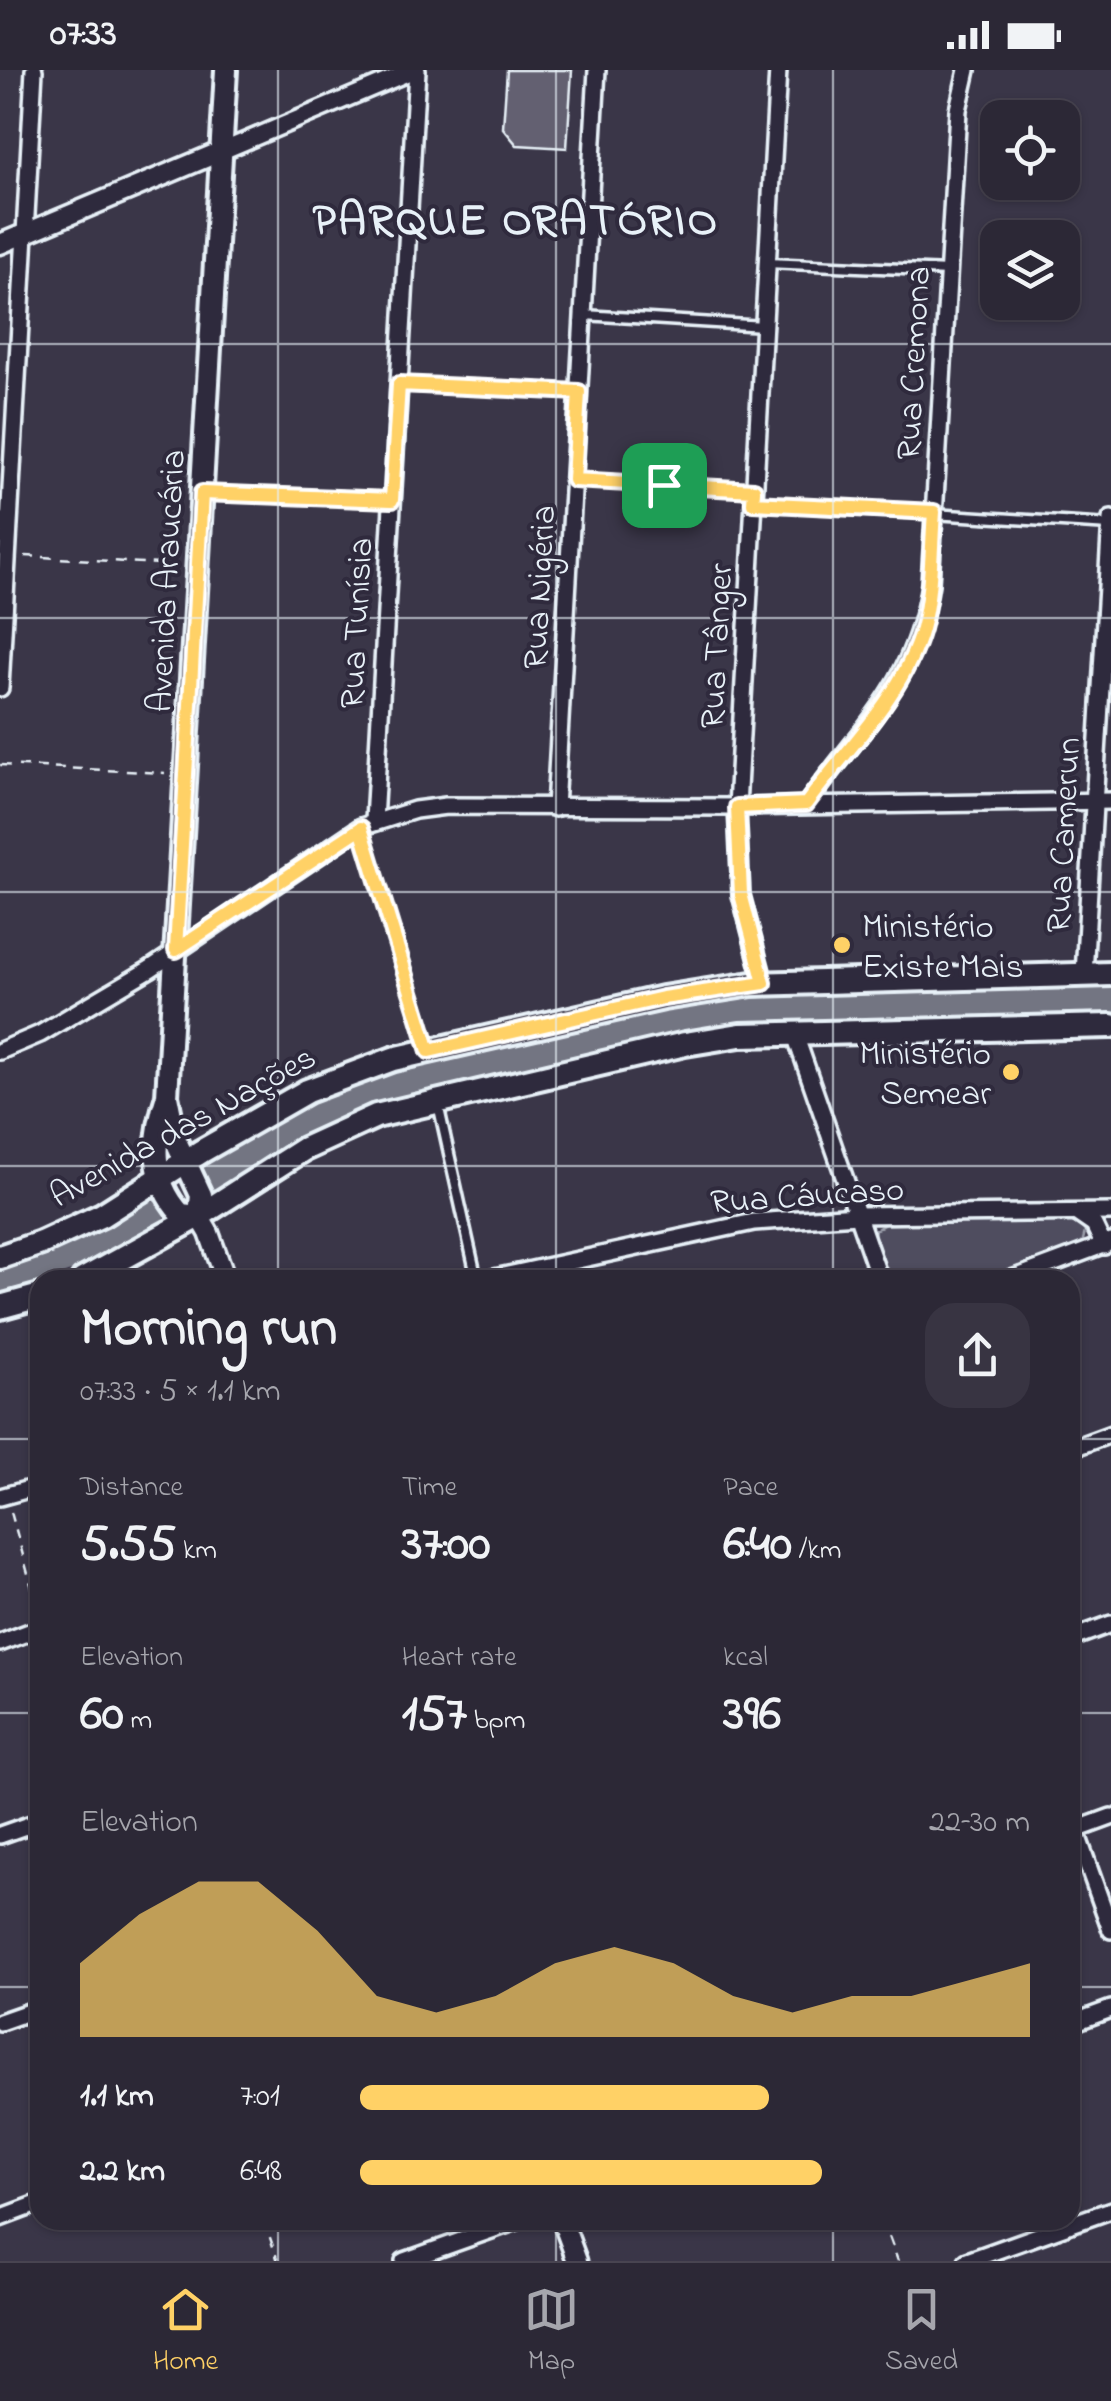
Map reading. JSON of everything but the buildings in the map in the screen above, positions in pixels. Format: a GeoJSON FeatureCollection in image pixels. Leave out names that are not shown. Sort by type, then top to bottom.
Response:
{"type":"FeatureCollection","features":[{"type":"Feature","properties":{"kind":"main road","name":"Avenida Araucária"},"geometry":{"type":"LineString","coordinates":[[166,1195],[159,1127],[168,1096],[226,70]]}},
{"type":"Feature","properties":{"kind":"main road","name":"Avenida das Nações"},"geometry":{"type":"LineString","coordinates":[[95,1270],[194,1189],[280,1106],[336,1078],[429,1051],[663,998],[764,983],[1111,974]]}},
{"type":"Feature","properties":{"kind":"main road","name":"Avenida das Nações"},"geometry":{"type":"LineString","coordinates":[[0,1257],[102,1215],[194,1189],[376,1116],[685,1044],[794,1032],[1111,1026]]}},
{"type":"Feature","properties":{"kind":"main road","name":"Avenida Araucária"},"geometry":{"type":"LineString","coordinates":[[168,1096],[176,1141],[194,1189]]}},
{"type":"Feature","properties":{"kind":"main road"},"geometry":{"type":"LineString","coordinates":[[166,1195],[180,1214],[194,1189]]}},
{"type":"Feature","properties":{"kind":"main road"},"geometry":{"type":"LineString","coordinates":[[0,1308],[30,1299]]}},
{"type":"Feature","properties":{"kind":"street"},"geometry":{"type":"LineString","coordinates":[[0,688],[34,70]]}},
{"type":"Feature","properties":{"kind":"street"},"geometry":{"type":"LineString","coordinates":[[0,244],[415,70]]}},
{"type":"Feature","properties":{"kind":"street","name":"Rua Tunísia"},"geometry":{"type":"LineString","coordinates":[[368,824],[392,500],[415,70]]}},
{"type":"Feature","properties":{"kind":"street","name":"Rua Nigéria"},"geometry":{"type":"LineString","coordinates":[[555,808],[597,70]]}},
{"type":"Feature","properties":{"kind":"street","name":"Rua Tânger"},"geometry":{"type":"LineString","coordinates":[[764,983],[741,894],[737,807],[778,70]]}},
{"type":"Feature","properties":{"kind":"street","name":"Rua Cremona"},"geometry":{"type":"LineString","coordinates":[[806,804],[882,707],[922,630],[930,584],[958,110],[967,70]]}},
{"type":"Feature","properties":{"kind":"street","name":"Rua Camerun"},"geometry":{"type":"LineString","coordinates":[[1084,974],[1111,522]]}},
{"type":"Feature","properties":{"kind":"street"},"geometry":{"type":"LineString","coordinates":[[0,1052],[80,1012],[368,824],[415,810],[446,806],[737,807],[1111,801]]}},
{"type":"Feature","properties":{"kind":"street"},"geometry":{"type":"LineString","coordinates":[[794,1032],[876,1270]]}},
{"type":"Feature","properties":{"kind":"street"},"geometry":{"type":"LineString","coordinates":[[194,1189],[222,1270]]}},
{"type":"Feature","properties":{"kind":"street","name":"Rua Cáucaso"},"geometry":{"type":"LineString","coordinates":[[529,1270],[724,1226],[857,1216],[1111,1212]]}},
{"type":"Feature","properties":{"kind":"street"},"geometry":{"type":"LineString","coordinates":[[1036,1270],[1107,1244],[1094,1226],[1078,1214]]}},
{"type":"Feature","properties":{"kind":"street"},"geometry":{"type":"LineString","coordinates":[[1080,1445],[1111,1434]]}},
{"type":"Feature","properties":{"kind":"street"},"geometry":{"type":"LineString","coordinates":[[3,1496],[30,1489]]}},
{"type":"Feature","properties":{"kind":"street"},"geometry":{"type":"LineString","coordinates":[[1080,1635],[1111,1624]]}},
{"type":"Feature","properties":{"kind":"street"},"geometry":{"type":"LineString","coordinates":[[0,1643],[30,1632]]}},
{"type":"Feature","properties":{"kind":"street"},"geometry":{"type":"LineString","coordinates":[[1080,1824],[1111,1818]]}},
{"type":"Feature","properties":{"kind":"street"},"geometry":{"type":"LineString","coordinates":[[0,1836],[30,1825]]}},
{"type":"Feature","properties":{"kind":"street"},"geometry":{"type":"LineString","coordinates":[[1080,1847],[1111,1930]]}},
{"type":"Feature","properties":{"kind":"street"},"geometry":{"type":"LineString","coordinates":[[1080,2021],[1111,2010]]}},
{"type":"Feature","properties":{"kind":"street"},"geometry":{"type":"LineString","coordinates":[[0,2022],[30,2012]]}},
{"type":"Feature","properties":{"kind":"street"},"geometry":{"type":"LineString","coordinates":[[0,2218],[30,2207]]}},
{"type":"Feature","properties":{"kind":"street"},"geometry":{"type":"LineString","coordinates":[[1080,2221],[1111,2210]]}},
{"type":"Feature","properties":{"kind":"street"},"geometry":{"type":"LineString","coordinates":[[404,2261],[492,2230]]}},
{"type":"Feature","properties":{"kind":"street"},"geometry":{"type":"LineString","coordinates":[[566,2230],[577,2261]]}},
{"type":"Feature","properties":{"kind":"street"},"geometry":{"type":"LineString","coordinates":[[967,2261],[1055,2230]]}},
{"type":"Feature","properties":{"kind":"lane"},"geometry":{"type":"LineString","coordinates":[[767,263],[948,271]]}},
{"type":"Feature","properties":{"kind":"lane"},"geometry":{"type":"LineString","coordinates":[[584,315],[764,326]]}},
{"type":"Feature","properties":{"kind":"lane"},"geometry":{"type":"LineString","coordinates":[[574,480],[934,512],[1111,522]]}},
{"type":"Feature","properties":{"kind":"lane"},"geometry":{"type":"LineString","coordinates":[[368,824],[429,1051]]}},
{"type":"Feature","properties":{"kind":"lane"},"geometry":{"type":"LineString","coordinates":[[437,1100],[475,1270]]}},
{"type":"Feature","properties":{"kind":"path"},"geometry":{"type":"LineString","coordinates":[[399,384],[579,392]]}},
{"type":"Feature","properties":{"kind":"path"},"geometry":{"type":"LineString","coordinates":[[202,493],[392,500]]}},
{"type":"Feature","properties":{"kind":"path"},"geometry":{"type":"LineString","coordinates":[[8,555],[198,566]]}},
{"type":"Feature","properties":{"kind":"path"},"geometry":{"type":"LineString","coordinates":[[0,765],[186,774]]}},
{"type":"Feature","properties":{"kind":"path"},"geometry":{"type":"LineString","coordinates":[[3,1496],[30,1585]]}},
{"type":"Feature","properties":{"kind":"path"},"geometry":{"type":"LineString","coordinates":[[267,2230],[278,2261]]}},
{"type":"Feature","properties":{"kind":"path"},"geometry":{"type":"LineString","coordinates":[[887,2230],[898,2261]]}},
{"type":"Feature","properties":{"kind":"shaded area"},"geometry":{"type":"Polygon","coordinates":[[[1071,1221],[1085,1232],[1082,1244],[1010,1270],[886,1270],[874,1235],[885,1224],[1071,1221]]]}},
{"type":"Feature","properties":{"kind":"waterway"},"geometry":{"type":"LineString","coordinates":[[215,1176],[316,1116],[381,1089],[658,1025],[728,1013],[793,1008],[1111,1002]]}},
{"type":"Feature","properties":{"kind":"waterway"},"geometry":{"type":"LineString","coordinates":[[0,1279],[71,1255],[149,1215]]}},
{"type":"Feature","properties":{"kind":"place","name":"Ministério Existe Mais"},"geometry":{"type":"Point","coordinates":[842,945]}},
{"type":"Feature","properties":{"kind":"place","name":"Ministério Semear"},"geometry":{"type":"Point","coordinates":[1011,1072]}},
{"type":"Feature","properties":{"kind":"district","name":"PARQUE ORATÓRIO"},"geometry":{"type":"Point","coordinates":[516,218]}},
{"type":"Feature","properties":{"kind":"route"},"geometry":{"type":"LineString","coordinates":[[399,384],[579,392],[574,480],[664,485],[754,490],[753,503],[934,512],[930,584],[922,630],[905,670],[882,707],[806,804],[737,807],[741,894],[764,983],[663,998],[429,1051],[361,828],[176,950],[202,493],[392,500],[399,384]]}}]}
